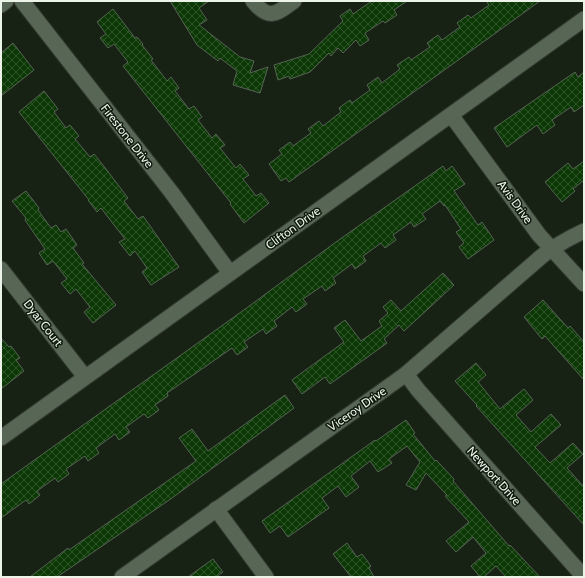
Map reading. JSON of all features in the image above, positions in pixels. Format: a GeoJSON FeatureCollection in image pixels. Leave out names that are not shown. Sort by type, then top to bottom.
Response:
{"type":"FeatureCollection","features":[{"type":"Feature","properties":{"kind":"street"},"geometry":{"type":"LineString","coordinates":[[1,5],[6,1]]}},
{"type":"Feature","properties":{"kind":"street","name":"Firestone Drive"},"geometry":{"type":"LineString","coordinates":[[22,1],[172,193],[230,274]]}},
{"type":"Feature","properties":{"kind":"street"},"geometry":{"type":"LineString","coordinates":[[253,1],[264,12],[269,14],[276,14],[294,1]]}},
{"type":"Feature","properties":{"kind":"street","name":"Clifton Drive"},"geometry":{"type":"LineString","coordinates":[[1,438],[584,19]]}},
{"type":"Feature","properties":{"kind":"street","name":"Avis Drive"},"geometry":{"type":"LineString","coordinates":[[451,115],[539,235],[584,284]]}},
{"type":"Feature","properties":{"kind":"street","name":"Viceroy Drive"},"geometry":{"type":"LineString","coordinates":[[122,577],[406,374],[552,248],[573,236],[584,232]]}},
{"type":"Feature","properties":{"kind":"street","name":"Dyar Court"},"geometry":{"type":"LineString","coordinates":[[1,269],[85,377]]}},
{"type":"Feature","properties":{"kind":"street","name":"Newport Drive"},"geometry":{"type":"LineString","coordinates":[[406,374],[418,390],[584,577]]}},
{"type":"Feature","properties":{"kind":"street"},"geometry":{"type":"LineString","coordinates":[[216,509],[266,577]]}},
{"type":"Feature","properties":{"kind":"building"},"geometry":{"type":"Polygon","coordinates":[[[170,1],[209,1],[199,8],[207,20],[199,25],[240,57],[254,61],[250,73],[268,67],[260,93],[233,85],[237,71],[220,58],[218,61],[197,45],[170,1]]]}},
{"type":"Feature","properties":{"kind":"building"},"geometry":{"type":"Polygon","coordinates":[[[372,1],[407,1],[394,10],[397,15],[385,23],[383,21],[365,33],[369,40],[360,46],[356,40],[343,53],[338,48],[331,56],[329,53],[310,72],[290,79],[289,76],[278,80],[274,65],[309,54],[343,21],[340,16],[350,9],[353,14],[372,1]]]}},
{"type":"Feature","properties":{"kind":"building"},"geometry":{"type":"Polygon","coordinates":[[[486,1],[540,1],[289,182],[286,178],[281,181],[269,164],[282,154],[279,150],[290,142],[293,146],[311,133],[308,129],[319,121],[323,126],[341,112],[339,108],[350,100],[352,103],[370,90],[367,85],[378,77],[382,83],[400,69],[397,65],[409,57],[411,60],[430,47],[427,43],[438,35],[442,40],[460,27],[457,23],[468,15],[471,18],[489,5],[486,1]]]}},
{"type":"Feature","properties":{"kind":"building"},"geometry":{"type":"Polygon","coordinates":[[[113,9],[135,38],[137,37],[143,44],[142,45],[153,59],[151,60],[167,81],[171,77],[179,88],[175,91],[189,109],[194,106],[202,117],[198,120],[212,138],[216,134],[225,145],[220,148],[236,168],[240,164],[249,175],[243,179],[256,196],[261,193],[269,203],[244,223],[230,204],[231,203],[123,66],[128,62],[114,44],[108,48],[100,38],[106,34],[97,22],[113,9]]]}},
{"type":"Feature","properties":{"kind":"building"},"geometry":{"type":"Polygon","coordinates":[[[13,43],[34,70],[1,96],[1,53],[13,43]]]}},
{"type":"Feature","properties":{"kind":"building"},"geometry":{"type":"Polygon","coordinates":[[[575,72],[578,77],[584,72],[584,105],[574,112],[571,107],[552,120],[555,125],[543,134],[537,125],[507,147],[494,128],[575,72]]]}},
{"type":"Feature","properties":{"kind":"building"},"geometry":{"type":"Polygon","coordinates":[[[44,91],[58,109],[54,112],[66,128],[70,125],[79,136],[75,139],[90,157],[94,154],[103,165],[128,198],[124,201],[138,219],[143,216],[179,267],[151,285],[142,272],[147,268],[135,251],[130,256],[119,242],[125,239],[101,208],[97,212],[19,112],[44,91]]]}},
{"type":"Feature","properties":{"kind":"building"},"geometry":{"type":"Polygon","coordinates":[[[584,161],[584,180],[573,189],[575,191],[562,202],[545,182],[568,163],[573,169],[584,161]]]}},
{"type":"Feature","properties":{"kind":"building"},"geometry":{"type":"Polygon","coordinates":[[[443,166],[446,171],[452,166],[465,184],[454,191],[478,225],[482,222],[494,240],[468,259],[459,247],[464,243],[456,232],[461,229],[445,205],[444,206],[440,201],[422,214],[426,219],[414,227],[411,222],[393,235],[396,240],[385,248],[381,243],[363,256],[366,261],[355,269],[352,264],[333,278],[336,283],[325,291],[322,286],[303,299],[307,304],[296,312],[292,307],[274,321],[277,326],[266,334],[263,329],[244,342],[248,347],[237,355],[232,348],[167,393],[168,396],[155,405],[159,410],[148,418],[144,414],[126,427],[130,432],[119,440],[115,434],[96,448],[99,453],[88,461],[85,456],[66,469],[69,474],[58,482],[55,478],[37,491],[40,495],[29,504],[26,500],[1,518],[1,484],[443,166]]]}},
{"type":"Feature","properties":{"kind":"building"},"geometry":{"type":"Polygon","coordinates":[[[26,191],[39,208],[38,210],[51,228],[56,225],[61,232],[66,229],[77,245],[73,248],[84,263],[82,264],[116,305],[93,323],[84,312],[90,307],[76,289],[70,294],[61,283],[67,279],[53,261],[47,265],[39,253],[45,249],[25,220],[26,218],[12,201],[26,191]]]}},
{"type":"Feature","properties":{"kind":"building"},"geometry":{"type":"Polygon","coordinates":[[[443,273],[454,285],[404,331],[399,325],[384,339],[387,343],[330,384],[325,377],[302,394],[292,380],[344,342],[334,328],[345,320],[361,341],[382,326],[379,321],[388,313],[383,307],[391,300],[401,311],[443,273]]]}},
{"type":"Feature","properties":{"kind":"building"},"geometry":{"type":"Polygon","coordinates":[[[543,300],[568,328],[570,326],[584,342],[584,380],[545,336],[542,339],[524,317],[543,300]]]}},
{"type":"Feature","properties":{"kind":"building"},"geometry":{"type":"Polygon","coordinates":[[[1,338],[9,347],[11,346],[20,358],[16,360],[24,371],[1,389],[1,338]]]}},
{"type":"Feature","properties":{"kind":"building"},"geometry":{"type":"Polygon","coordinates":[[[476,363],[486,375],[478,382],[500,409],[524,389],[533,400],[516,415],[531,432],[551,414],[561,425],[535,447],[550,463],[573,443],[583,454],[567,468],[584,487],[584,525],[455,381],[476,363]]]}},
{"type":"Feature","properties":{"kind":"building"},"geometry":{"type":"Polygon","coordinates":[[[285,395],[294,408],[172,498],[57,577],[30,577],[68,548],[69,550],[196,461],[179,438],[192,429],[208,451],[285,395]]]}},
{"type":"Feature","properties":{"kind":"building"},"geometry":{"type":"Polygon","coordinates":[[[406,420],[415,433],[413,434],[435,461],[436,460],[454,479],[453,481],[509,546],[510,545],[540,577],[506,577],[496,566],[484,577],[480,577],[471,566],[486,553],[473,537],[456,552],[446,541],[469,522],[445,496],[447,495],[426,473],[416,490],[406,485],[420,462],[407,446],[389,459],[392,463],[378,472],[370,461],[351,476],[359,487],[346,497],[338,486],[322,498],[329,508],[288,537],[280,526],[270,533],[262,521],[375,440],[376,441],[406,420]]]}},
{"type":"Feature","properties":{"kind":"building"},"geometry":{"type":"Polygon","coordinates":[[[347,543],[357,557],[362,554],[371,566],[369,568],[374,577],[351,577],[333,554],[347,543]]]}},
{"type":"Feature","properties":{"kind":"building"},"geometry":{"type":"Polygon","coordinates":[[[213,559],[223,572],[216,577],[188,577],[213,559]]]}}]}
